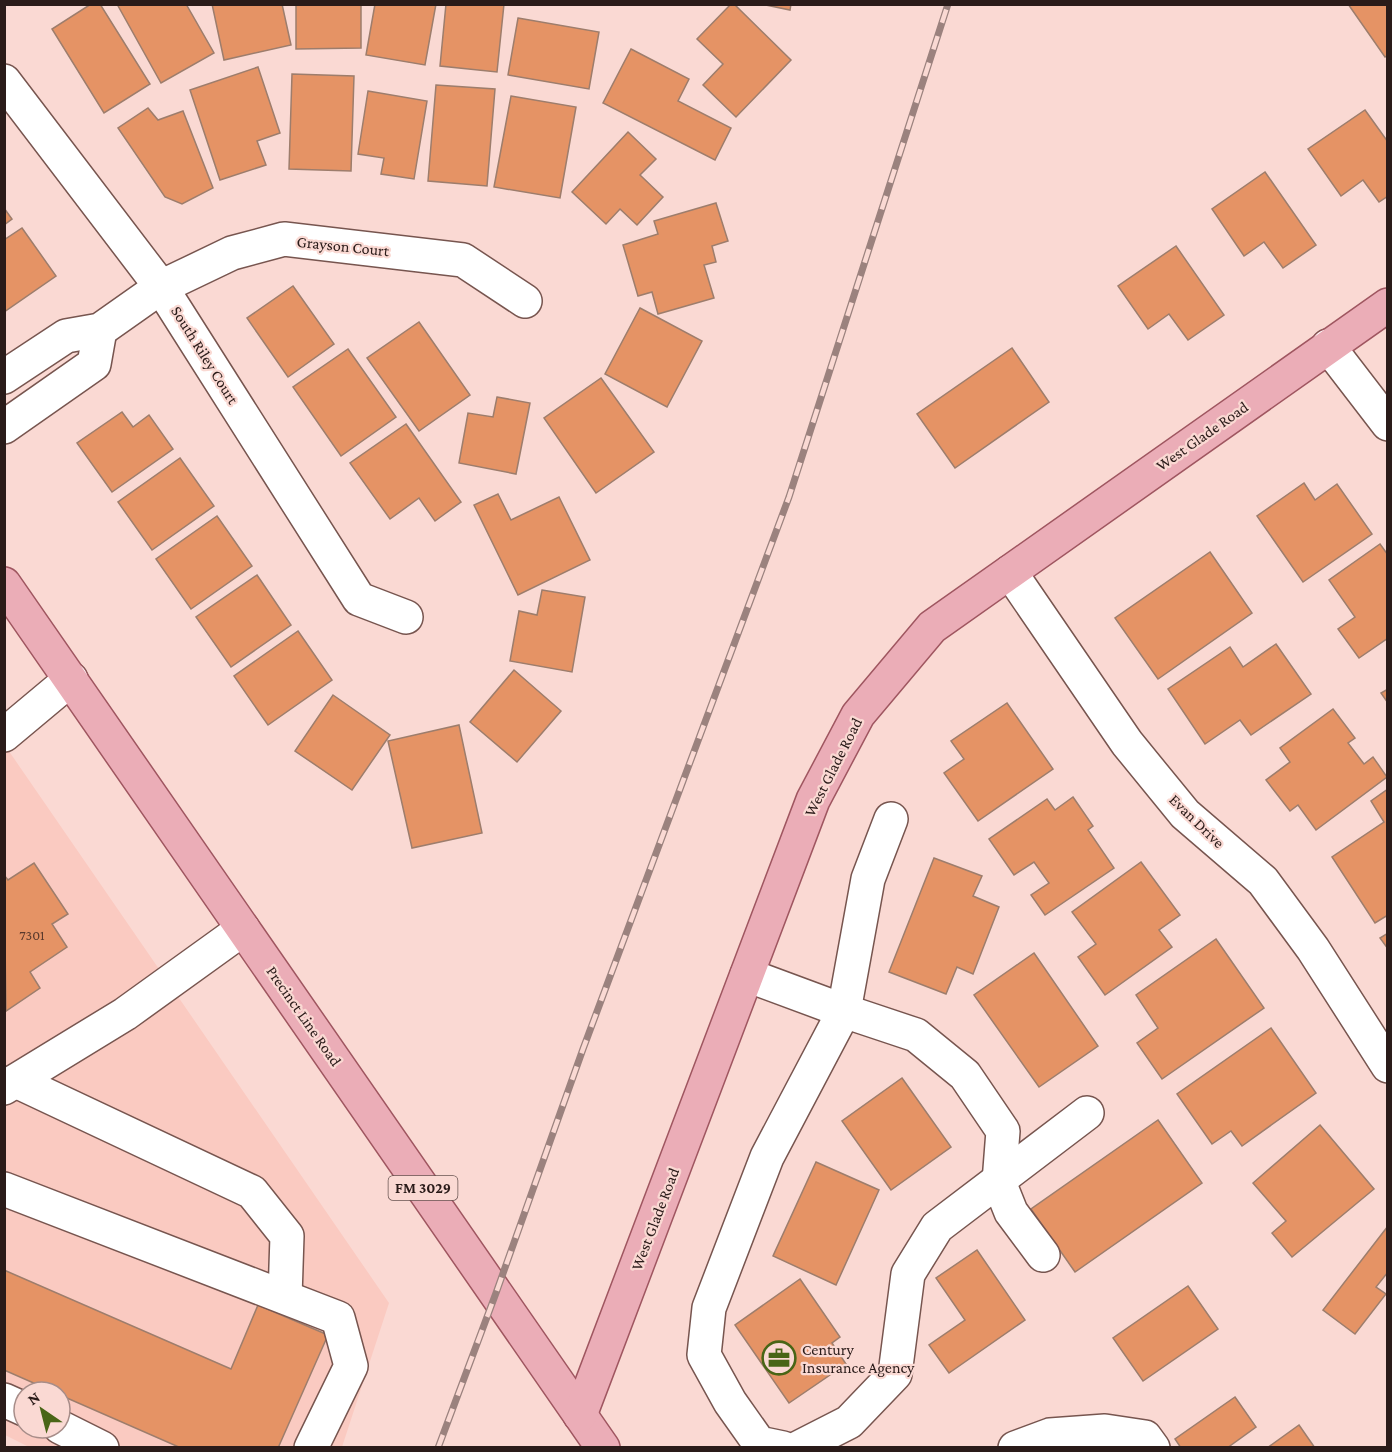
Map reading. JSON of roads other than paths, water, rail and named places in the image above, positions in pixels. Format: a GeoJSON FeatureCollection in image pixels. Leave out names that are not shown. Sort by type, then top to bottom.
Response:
{"type":"FeatureCollection","features":[{"type":"Feature","properties":{"kind":"main road","name":"West Glade Road"},"geometry":{"type":"LineString","coordinates":[[580,1415],[813,800],[858,715],[932,627],[1388,305]]}},
{"type":"Feature","properties":{"kind":"main road","name":"Precinct Line Road"},"geometry":{"type":"LineString","coordinates":[[4,584],[603,1448]]}},
{"type":"Feature","properties":{"kind":"street","name":"South Riley Court"},"geometry":{"type":"LineString","coordinates":[[4,81],[161,287],[359,599],[406,617]]}},
{"type":"Feature","properties":{"kind":"street","name":"Grayson Court"},"geometry":{"type":"LineString","coordinates":[[4,377],[66,336],[100,330],[161,287],[232,253],[284,239],[464,260],[525,301]]}},
{"type":"Feature","properties":{"kind":"street"},"geometry":{"type":"LineString","coordinates":[[4,427],[94,364],[100,330]]}},
{"type":"Feature","properties":{"kind":"street"},"geometry":{"type":"LineString","coordinates":[[1328,346],[1388,424]]}},
{"type":"Feature","properties":{"kind":"street","name":"Evan Drive"},"geometry":{"type":"LineString","coordinates":[[1010,572],[1127,743],[1185,814],[1263,881],[1313,949],[1388,1066]]}},
{"type":"Feature","properties":{"kind":"street"},"geometry":{"type":"LineString","coordinates":[[4,735],[70,679]]}},
{"type":"Feature","properties":{"kind":"street"},"geometry":{"type":"LineString","coordinates":[[783,1448],[759,1443],[730,1402],[704,1355],[709,1308],[767,1157],[844,1011],[868,879],[891,819]]}},
{"type":"Feature","properties":{"kind":"street"},"geometry":{"type":"LineString","coordinates":[[10,1084],[125,1014],[243,929]]}},
{"type":"Feature","properties":{"kind":"street"},"geometry":{"type":"LineString","coordinates":[[747,975],[916,1035],[965,1075],[1003,1131],[999,1182],[1011,1212],[1044,1255]]}},
{"type":"Feature","properties":{"kind":"street"},"geometry":{"type":"LineString","coordinates":[[10,1084],[252,1192],[287,1236],[285,1297]]}},
{"type":"Feature","properties":{"kind":"street"},"geometry":{"type":"LineString","coordinates":[[798,1448],[849,1422],[895,1374],[908,1274],[937,1227],[1087,1113]]}},
{"type":"Feature","properties":{"kind":"street"},"geometry":{"type":"LineString","coordinates":[[4,1189],[338,1318],[351,1366],[311,1448]]}},
{"type":"Feature","properties":{"kind":"street"},"geometry":{"type":"LineString","coordinates":[[1015,1448],[1050,1435],[1105,1431],[1145,1437],[1153,1448]]}},
{"type":"Feature","properties":{"kind":"street"},"geometry":{"type":"LineString","coordinates":[[72,1433],[102,1448]]}},
{"type":"Feature","properties":{"kind":"railway"},"geometry":{"type":"LineString","coordinates":[[438,1448],[583,1049],[789,497],[948,4]]}},
{"type":"Feature","properties":{"kind":"place","name":"Century Insurance Agency"},"geometry":{"type":"Point","coordinates":[779,1358]}}]}
